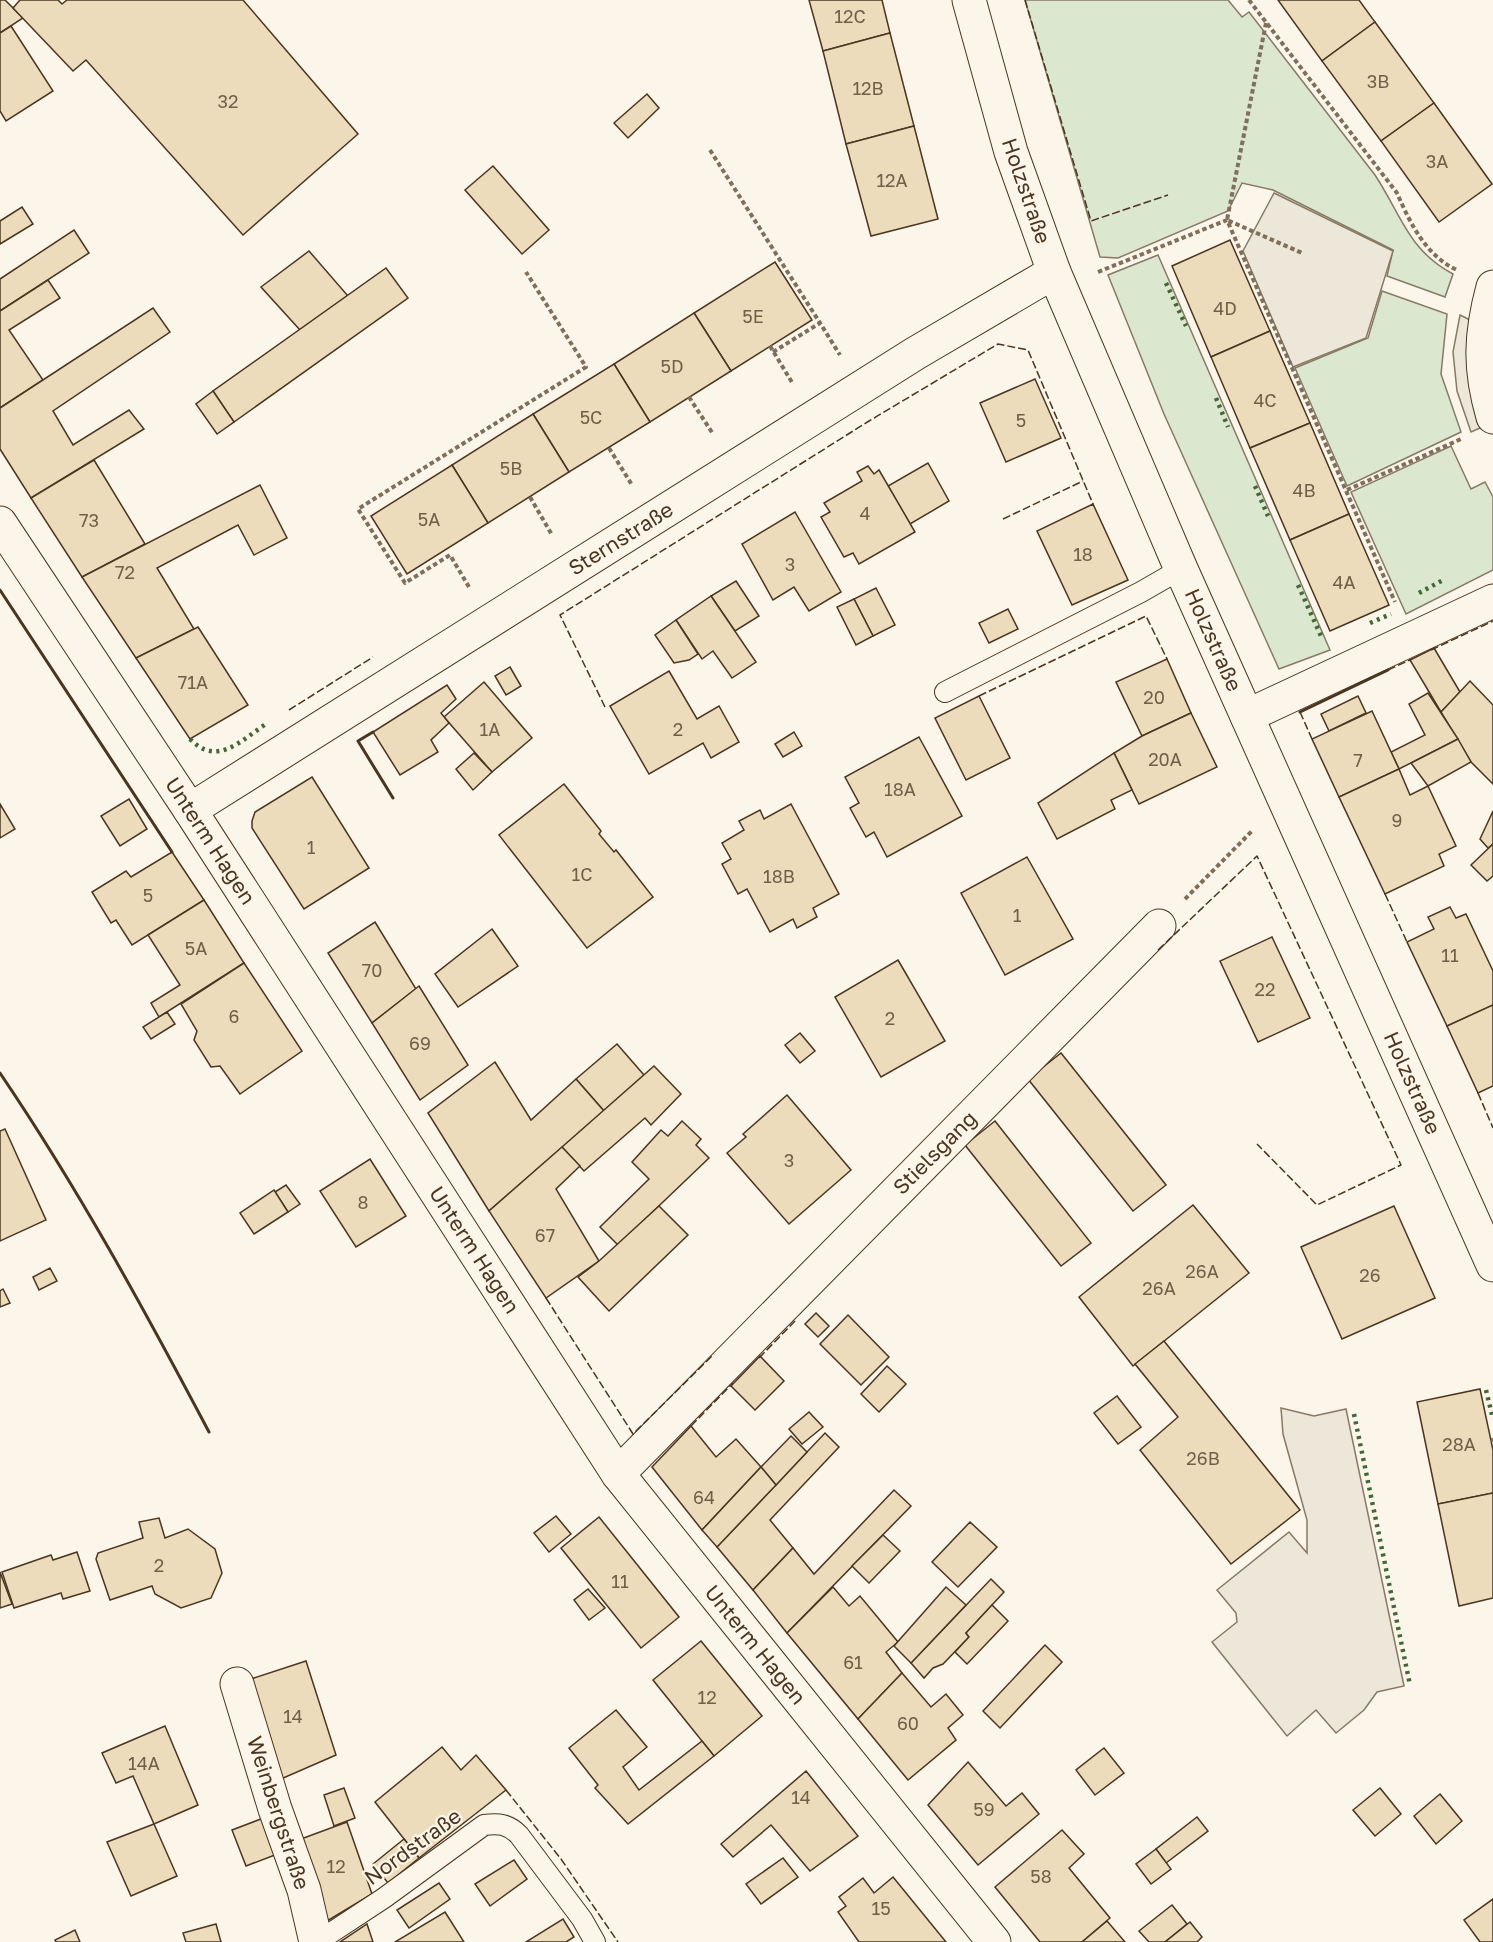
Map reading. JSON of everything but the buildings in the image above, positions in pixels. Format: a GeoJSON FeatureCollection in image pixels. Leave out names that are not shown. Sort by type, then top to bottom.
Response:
{"type":"FeatureCollection","features":[{"type":"Feature","properties":{"kind":"street","name":"Holzstraße"},"geometry":{"type":"LineString","coordinates":[[969,0],[1011,152],[1054,272],[1181,569],[1493,1265]]}},
{"type":"Feature","properties":{"kind":"street","name":"Sternstraße"},"geometry":{"type":"LineString","coordinates":[[190,810],[907,359],[1054,272]]}},
{"type":"Feature","properties":{"kind":"street"},"geometry":{"type":"LineString","coordinates":[[1479,280],[1485,315],[1481,363],[1481,426]]}},
{"type":"Feature","properties":{"kind":"street","name":"Unterm Hagen"},"geometry":{"type":"LineString","coordinates":[[0,523],[190,810],[618,1474],[994,1942]]}},
{"type":"Feature","properties":{"kind":"street"},"geometry":{"type":"LineString","coordinates":[[1247,716],[1493,601]]}},
{"type":"Feature","properties":{"kind":"street","name":"Stielsgang"},"geometry":{"type":"LineString","coordinates":[[618,1474],[1159,926]]}},
{"type":"Feature","properties":{"kind":"street","name":"Weinbergstraße"},"geometry":{"type":"LineString","coordinates":[[237,1684],[275,1809],[304,1890],[317,1942]]}},
{"type":"Feature","properties":{"kind":"lane"},"geometry":{"type":"LineString","coordinates":[[945,692],[1141,592],[1181,569]]}},
{"type":"Feature","properties":{"kind":"lane","name":"Nordstraße"},"geometry":{"type":"LineString","coordinates":[[317,1942],[384,1898],[484,1825],[498,1823],[510,1827],[519,1835],[582,1919],[596,1942]]}},
{"type":"Feature","properties":{"kind":"path"},"geometry":{"type":"LineString","coordinates":[[1249,0],[1397,193],[1410,223],[1435,257],[1479,280]]}},
{"type":"Feature","properties":{"kind":"path"},"geometry":{"type":"LineString","coordinates":[[1266,23],[1227,220],[1399,611]]}},
{"type":"Feature","properties":{"kind":"path"},"geometry":{"type":"LineString","coordinates":[[710,150],[841,357]]}},
{"type":"Feature","properties":{"kind":"path"},"geometry":{"type":"LineString","coordinates":[[1092,275],[1227,220],[1302,253]]}},
{"type":"Feature","properties":{"kind":"path"},"geometry":{"type":"LineString","coordinates":[[470,589],[450,555],[405,583],[358,509],[586,367],[526,272]]}},
{"type":"Feature","properties":{"kind":"path"},"geometry":{"type":"LineString","coordinates":[[773,352],[820,323]]}},
{"type":"Feature","properties":{"kind":"path"},"geometry":{"type":"LineString","coordinates":[[770,346],[794,387]]}},
{"type":"Feature","properties":{"kind":"path"},"geometry":{"type":"LineString","coordinates":[[689,397],[714,435]]}},
{"type":"Feature","properties":{"kind":"path"},"geometry":{"type":"LineString","coordinates":[[1347,490],[1481,426]]}},
{"type":"Feature","properties":{"kind":"path"},"geometry":{"type":"LineString","coordinates":[[609,448],[632,486]]}},
{"type":"Feature","properties":{"kind":"path"},"geometry":{"type":"LineString","coordinates":[[530,497],[553,536]]}},
{"type":"Feature","properties":{"kind":"path"},"geometry":{"type":"LineString","coordinates":[[1159,926],[1252,831]]}},
{"type":"Feature","properties":{"kind":"green space"},"geometry":{"type":"Polygon","coordinates":[[[1025,0],[1228,0],[1242,17],[1249,12],[1375,175],[1416,243],[1438,265],[1453,274],[1445,297],[1387,276],[1393,250],[1273,190],[1242,183],[1228,211],[1118,258],[1100,257],[1025,0]]]}},
{"type":"Feature","properties":{"kind":"green space"},"geometry":{"type":"Polygon","coordinates":[[[1158,255],[1330,650],[1279,669],[1164,414],[1108,275],[1158,255]]]}},
{"type":"Feature","properties":{"kind":"green space"},"geometry":{"type":"Polygon","coordinates":[[[1382,291],[1447,314],[1441,374],[1461,432],[1347,486],[1295,368],[1368,338],[1382,291]]]}},
{"type":"Feature","properties":{"kind":"green space"},"geometry":{"type":"Polygon","coordinates":[[[1451,446],[1471,489],[1485,482],[1493,497],[1493,570],[1406,614],[1351,492],[1451,446]]]}},
{"type":"Feature","properties":{"kind":"shaded area"},"geometry":{"type":"Polygon","coordinates":[[[1274,193],[1393,251],[1366,338],[1293,367],[1243,251],[1274,193]]]}},
{"type":"Feature","properties":{"kind":"shaded area"},"geometry":{"type":"Polygon","coordinates":[[[1460,315],[1476,323],[1489,424],[1471,432],[1457,391],[1453,352],[1460,315]]]}},
{"type":"Feature","properties":{"kind":"shaded area"},"geometry":{"type":"Polygon","coordinates":[[[1281,1408],[1314,1416],[1346,1409],[1404,1686],[1377,1692],[1364,1710],[1336,1733],[1316,1710],[1287,1736],[1212,1642],[1237,1622],[1236,1613],[1217,1590],[1289,1532],[1307,1553],[1307,1520],[1283,1434],[1281,1408]]]}},
{"type":"Feature","properties":{"kind":"hedge"},"geometry":{"type":"LineString","coordinates":[[1166,283],[1186,326]]}},
{"type":"Feature","properties":{"kind":"hedge"},"geometry":{"type":"LineString","coordinates":[[1216,398],[1228,427]]}},
{"type":"Feature","properties":{"kind":"hedge"},"geometry":{"type":"LineString","coordinates":[[1255,486],[1268,516]]}},
{"type":"Feature","properties":{"kind":"hedge"},"geometry":{"type":"LineString","coordinates":[[1419,593],[1445,579]]}},
{"type":"Feature","properties":{"kind":"hedge"},"geometry":{"type":"LineString","coordinates":[[1298,585],[1321,636]]}},
{"type":"Feature","properties":{"kind":"hedge"},"geometry":{"type":"LineString","coordinates":[[1370,623],[1391,614]]}},
{"type":"Feature","properties":{"kind":"hedge"},"geometry":{"type":"LineString","coordinates":[[190,739],[200,747],[210,751],[219,751],[238,744],[266,724]]}},
{"type":"Feature","properties":{"kind":"hedge"},"geometry":{"type":"LineString","coordinates":[[1486,1390],[1493,1419]]}},
{"type":"Feature","properties":{"kind":"hedge"},"geometry":{"type":"LineString","coordinates":[[1354,1414],[1410,1685]]}},
{"type":"Feature","properties":{"kind":"fence"},"geometry":{"type":"LineString","coordinates":[[1025,0],[1091,221],[1168,195]]}},
{"type":"Feature","properties":{"kind":"fence"},"geometry":{"type":"LineString","coordinates":[[605,707],[560,615],[869,421],[998,344],[1028,350],[1093,504]]}},
{"type":"Feature","properties":{"kind":"fence"},"geometry":{"type":"LineString","coordinates":[[1003,519],[1083,481]]}},
{"type":"Feature","properties":{"kind":"fence"},"geometry":{"type":"LineString","coordinates":[[979,696],[1146,616],[1167,659]]}},
{"type":"Feature","properties":{"kind":"fence"},"geometry":{"type":"LineString","coordinates":[[1431,650],[1493,621]]}},
{"type":"Feature","properties":{"kind":"fence"},"geometry":{"type":"LineString","coordinates":[[289,710],[373,657]]}},
{"type":"Feature","properties":{"kind":"fence"},"geometry":{"type":"LineString","coordinates":[[1388,670],[1412,659]]}},
{"type":"Feature","properties":{"kind":"fence"},"geometry":{"type":"LineString","coordinates":[[1300,712],[1312,739]]}},
{"type":"Feature","properties":{"kind":"fence"},"geometry":{"type":"LineString","coordinates":[[1158,950],[1257,856],[1401,1165],[1317,1205],[1257,1144]]}},
{"type":"Feature","properties":{"kind":"fence"},"geometry":{"type":"LineString","coordinates":[[1385,894],[1407,942]]}},
{"type":"Feature","properties":{"kind":"fence"},"geometry":{"type":"LineString","coordinates":[[1478,1093],[1493,1128]]}},
{"type":"Feature","properties":{"kind":"fence"},"geometry":{"type":"LineString","coordinates":[[546,1298],[633,1434],[714,1354]]}},
{"type":"Feature","properties":{"kind":"fence"},"geometry":{"type":"LineString","coordinates":[[759,1358],[795,1321]]}},
{"type":"Feature","properties":{"kind":"fence"},"geometry":{"type":"LineString","coordinates":[[691,1426],[733,1383]]}},
{"type":"Feature","properties":{"kind":"fence"},"geometry":{"type":"LineString","coordinates":[[506,1790],[561,1859],[618,1942]]}},
{"type":"Feature","properties":{"kind":"wall"},"geometry":{"type":"LineString","coordinates":[[0,590],[172,852]]}},
{"type":"Feature","properties":{"kind":"wall"},"geometry":{"type":"LineString","coordinates":[[1300,712],[1388,670]]}},
{"type":"Feature","properties":{"kind":"wall"},"geometry":{"type":"LineString","coordinates":[[373,732],[358,741],[393,798]]}},
{"type":"Feature","properties":{"kind":"wall"},"geometry":{"type":"LineString","coordinates":[[0,1073],[29,1116],[109,1250],[209,1432]]}}]}
